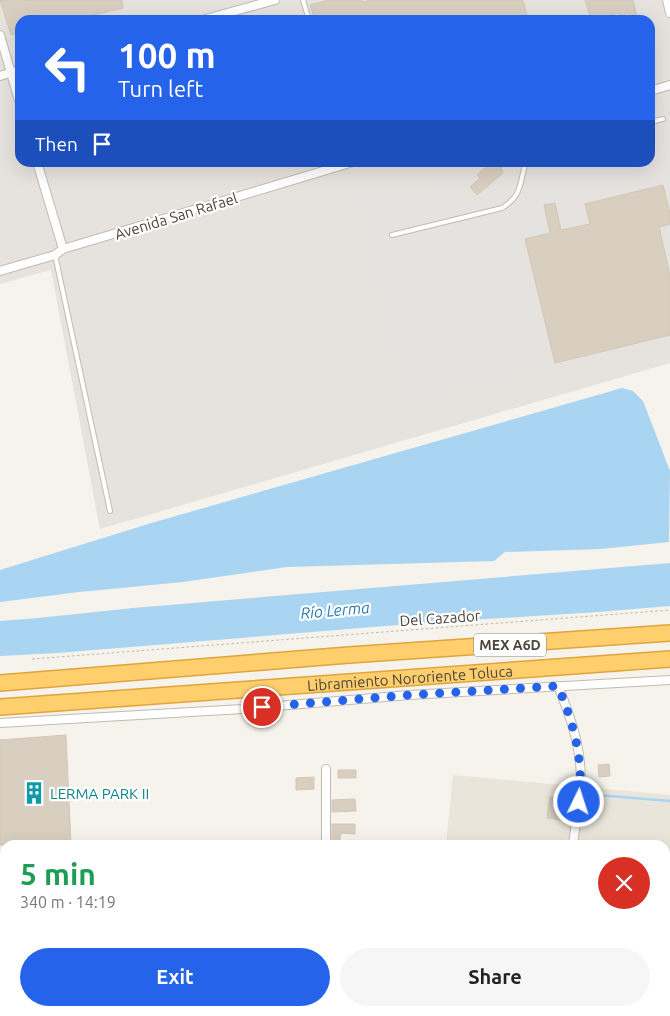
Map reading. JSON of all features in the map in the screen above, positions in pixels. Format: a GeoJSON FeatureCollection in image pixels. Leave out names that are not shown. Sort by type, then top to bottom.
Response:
{"type":"FeatureCollection","features":[{"type":"Feature","properties":{"kind":"highway","name":"Libramiento Nororiente Toluca"},"geometry":{"type":"LineString","coordinates":[[0,683],[349,655],[670,634]]}},
{"type":"Feature","properties":{"kind":"highway","name":"Libramiento Nororiente Toluca"},"geometry":{"type":"LineString","coordinates":[[0,707],[670,659]]}},
{"type":"Feature","properties":{"kind":"highway"},"geometry":{"type":"LineString","coordinates":[[0,674],[23,676],[36,680]]}},
{"type":"Feature","properties":{"kind":"street"},"geometry":{"type":"LineString","coordinates":[[220,15],[275,0]]}},
{"type":"Feature","properties":{"kind":"street"},"geometry":{"type":"LineString","coordinates":[[667,0],[670,13]]}},
{"type":"Feature","properties":{"kind":"street"},"geometry":{"type":"LineString","coordinates":[[0,35],[15,87]]}},
{"type":"Feature","properties":{"kind":"street"},"geometry":{"type":"LineString","coordinates":[[0,76],[15,72]]}},
{"type":"Feature","properties":{"kind":"street"},"geometry":{"type":"LineString","coordinates":[[655,90],[670,85]]}},
{"type":"Feature","properties":{"kind":"street"},"geometry":{"type":"LineString","coordinates":[[38,167],[62,249]]}},
{"type":"Feature","properties":{"kind":"street","name":"Avenida San Rafael"},"geometry":{"type":"LineString","coordinates":[[0,271],[56,255],[62,249],[337,167]]}},
{"type":"Feature","properties":{"kind":"street"},"geometry":{"type":"LineString","coordinates":[[0,723],[243,709],[409,695],[670,680]]}},
{"type":"Feature","properties":{"kind":"street"},"geometry":{"type":"LineString","coordinates":[[558,686],[575,732],[580,762],[580,790],[574,840]]}},
{"type":"Feature","properties":{"kind":"street"},"geometry":{"type":"LineString","coordinates":[[326,769],[326,840]]}},
{"type":"Feature","properties":{"kind":"lane"},"geometry":{"type":"LineString","coordinates":[[303,0],[308,15]]}},
{"type":"Feature","properties":{"kind":"lane"},"geometry":{"type":"LineString","coordinates":[[655,121],[663,120]]}},
{"type":"Feature","properties":{"kind":"lane"},"geometry":{"type":"LineString","coordinates":[[392,235],[502,208],[511,202],[517,194],[521,186],[525,167]]}},
{"type":"Feature","properties":{"kind":"lane"},"geometry":{"type":"LineString","coordinates":[[56,255],[110,511]]}},
{"type":"Feature","properties":{"kind":"path","name":"Del Cazador"},"geometry":{"type":"LineString","coordinates":[[32,659],[670,610]]}},
{"type":"Feature","properties":{"kind":"shaded area"},"geometry":{"type":"Polygon","coordinates":[[[0,0],[670,0],[670,363],[100,529],[51,270],[0,284],[0,0]]]}},
{"type":"Feature","properties":{"kind":"shaded area"},"geometry":{"type":"Polygon","coordinates":[[[670,105],[670,212],[655,143],[655,108],[670,105]]]}},
{"type":"Feature","properties":{"kind":"shaded area"},"geometry":{"type":"Polygon","coordinates":[[[531,167],[654,167],[657,179],[577,198],[583,225],[519,240],[549,366],[503,377],[503,380],[402,403],[354,199],[459,174],[466,205],[480,202],[507,181],[529,177],[531,167]]]}},
{"type":"Feature","properties":{"kind":"shaded area"},"geometry":{"type":"Polygon","coordinates":[[[670,224],[670,280],[659,227],[670,224]]]}},
{"type":"Feature","properties":{"kind":"shaded area"},"geometry":{"type":"Polygon","coordinates":[[[453,775],[670,795],[670,840],[446,840],[453,775]]]}},
{"type":"Feature","properties":{"kind":"water"},"geometry":{"type":"Polygon","coordinates":[[[622,388],[633,391],[643,401],[670,471],[669,542],[601,549],[505,552],[494,561],[287,567],[183,582],[0,602],[0,570],[148,524],[622,388]]]}},
{"type":"Feature","properties":{"kind":"water","name":"Río Lerma"},"geometry":{"type":"Polygon","coordinates":[[[670,563],[670,606],[422,623],[0,656],[0,621],[670,563]]]}},
{"type":"Feature","properties":{"kind":"building"},"geometry":{"type":"Polygon","coordinates":[[[0,0],[122,0],[123,8],[93,15],[15,15],[15,34],[11,35],[0,0]]]}},
{"type":"Feature","properties":{"kind":"building"},"geometry":{"type":"Polygon","coordinates":[[[328,0],[362,0],[363,2],[371,0],[523,0],[527,15],[313,15],[310,5],[328,0]]]}},
{"type":"Feature","properties":{"kind":"building"},"geometry":{"type":"Polygon","coordinates":[[[585,0],[633,0],[637,15],[629,15],[628,13],[620,15],[619,13],[590,15],[585,0]]]}},
{"type":"Feature","properties":{"kind":"building"},"geometry":{"type":"Polygon","coordinates":[[[486,167],[503,167],[501,168],[503,173],[477,195],[470,187],[480,178],[477,175],[486,167]]]}},
{"type":"Feature","properties":{"kind":"building"},"geometry":{"type":"Polygon","coordinates":[[[663,185],[670,213],[670,224],[659,227],[670,275],[670,335],[555,363],[525,239],[550,233],[544,205],[555,203],[561,230],[590,224],[585,204],[663,185]]]}},
{"type":"Feature","properties":{"kind":"building","name":"LERMA PARK II"},"geometry":{"type":"Polygon","coordinates":[[[66,735],[71,840],[0,840],[0,740],[66,735]]]}},
{"type":"Feature","properties":{"kind":"building"},"geometry":{"type":"Polygon","coordinates":[[[609,764],[610,776],[599,777],[598,765],[609,764]]]}},
{"type":"Feature","properties":{"kind":"building"},"geometry":{"type":"Polygon","coordinates":[[[338,770],[356,770],[356,778],[338,778],[338,770]]]}},
{"type":"Feature","properties":{"kind":"building"},"geometry":{"type":"Polygon","coordinates":[[[314,777],[314,789],[296,790],[296,778],[314,777]]]}},
{"type":"Feature","properties":{"kind":"building"},"geometry":{"type":"Polygon","coordinates":[[[550,797],[573,801],[570,821],[547,818],[550,797]]]}},
{"type":"Feature","properties":{"kind":"building"},"geometry":{"type":"Polygon","coordinates":[[[355,799],[356,811],[332,812],[332,800],[355,799]]]}},
{"type":"Feature","properties":{"kind":"building"},"geometry":{"type":"Polygon","coordinates":[[[332,824],[355,824],[355,834],[341,833],[340,840],[332,840],[332,824]]]}},
{"type":"Feature","properties":{"kind":"waterway"},"geometry":{"type":"LineString","coordinates":[[597,795],[670,801]]}},
{"type":"Feature","properties":{"kind":"place","name":"LERMA PARK II"},"geometry":{"type":"Point","coordinates":[34,793]}},
{"type":"Feature","properties":{"kind":"route"},"geometry":{"type":"LineString","coordinates":[[262,707],[409,695],[558,686],[570,715],[578,746],[581,779],[579,802]]}}]}
